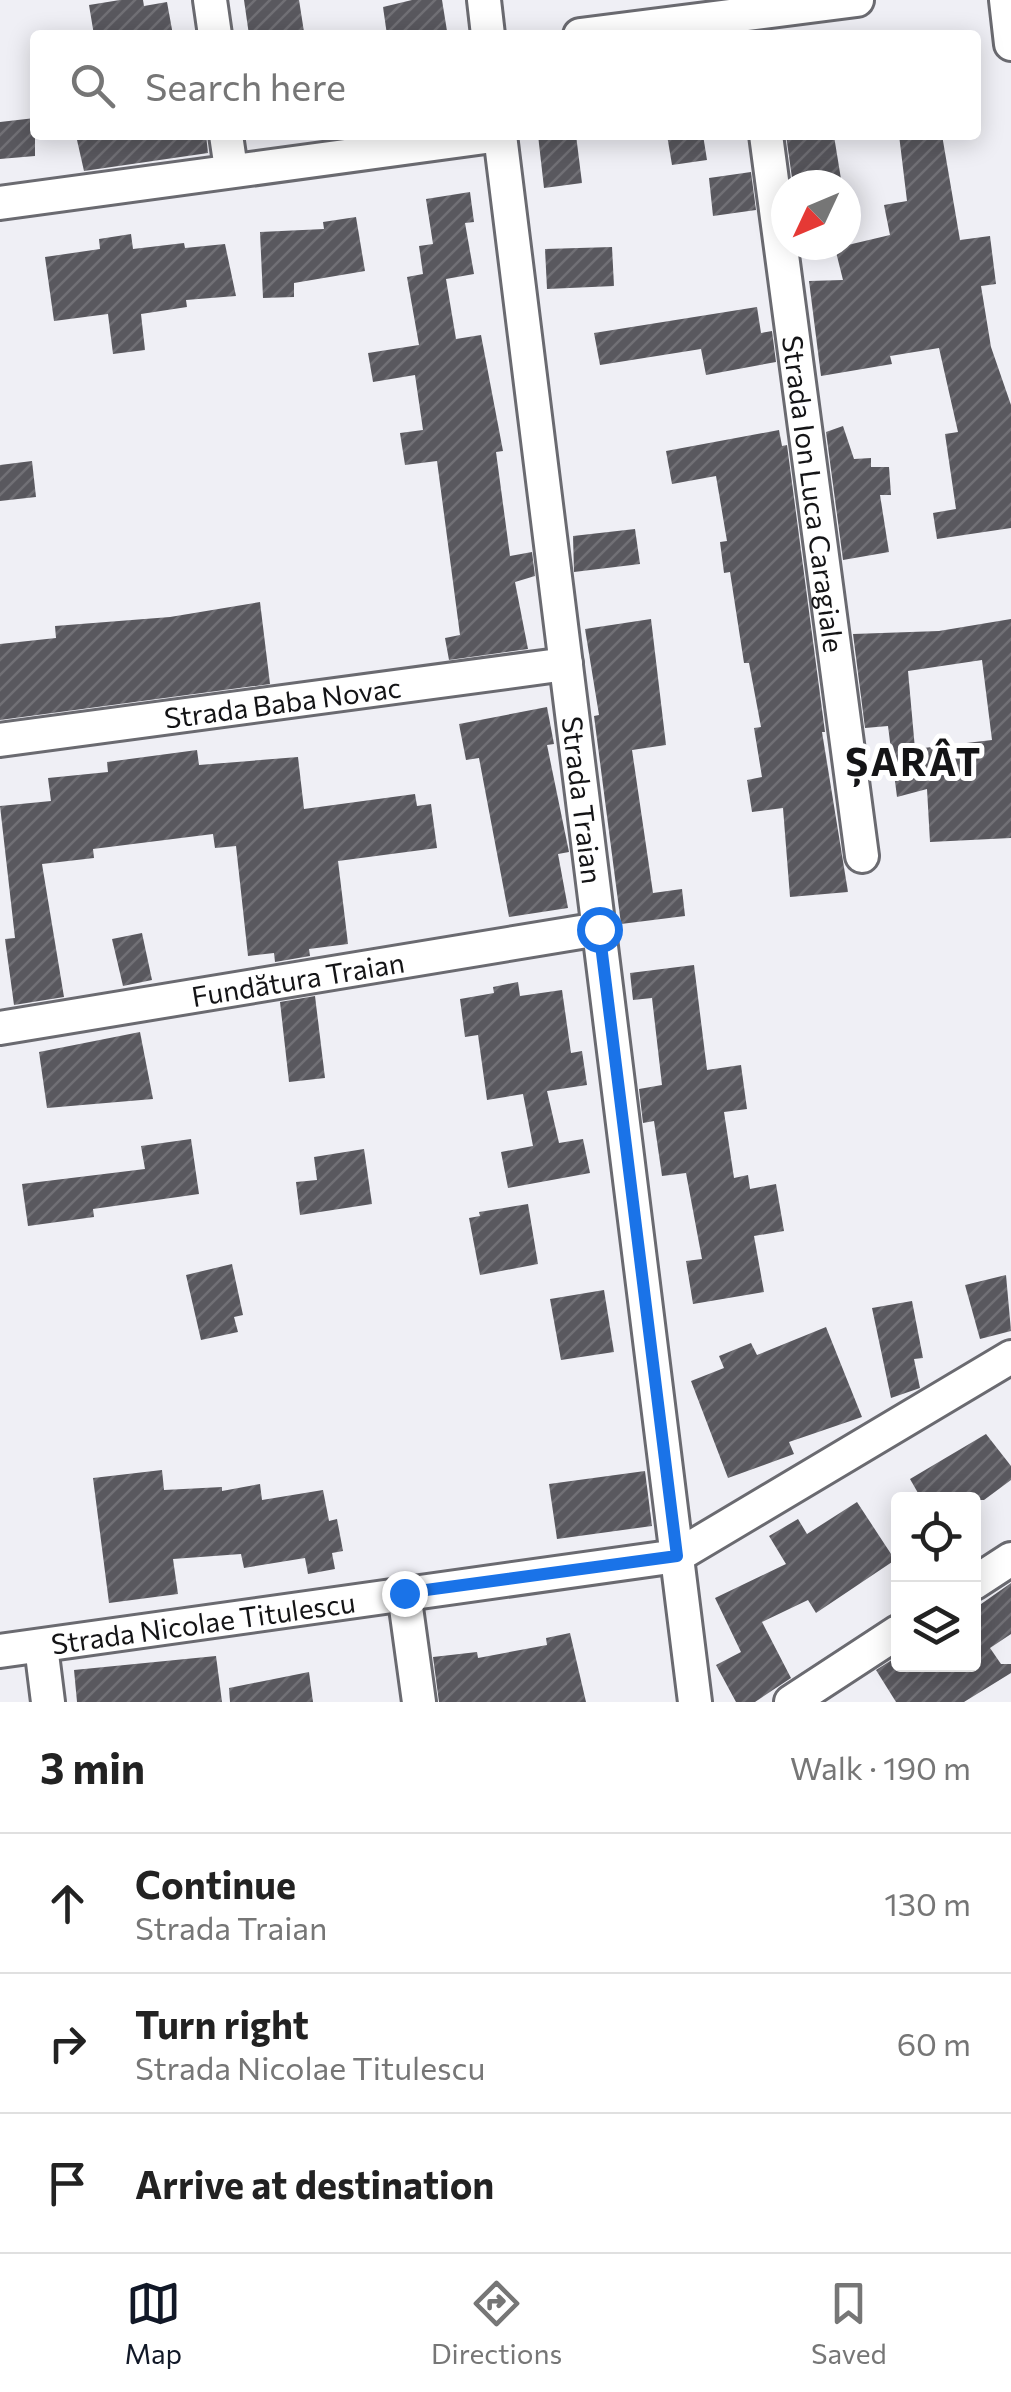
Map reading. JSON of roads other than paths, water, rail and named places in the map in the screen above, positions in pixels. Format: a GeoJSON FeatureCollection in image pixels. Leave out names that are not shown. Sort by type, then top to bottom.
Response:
{"type":"FeatureCollection","features":[{"type":"Feature","properties":{"kind":"street"},"geometry":{"type":"LineString","coordinates":[[210,0],[213,30]]}},
{"type":"Feature","properties":{"kind":"street"},"geometry":{"type":"LineString","coordinates":[[484,0],[487,30]]}},
{"type":"Feature","properties":{"kind":"street"},"geometry":{"type":"LineString","coordinates":[[658,30],[751,24],[856,0]]}},
{"type":"Feature","properties":{"kind":"street"},"geometry":{"type":"LineString","coordinates":[[1006,0],[1011,44]]}},
{"type":"Feature","properties":{"kind":"street"},"geometry":{"type":"LineString","coordinates":[[227,140],[230,170]]}},
{"type":"Feature","properties":{"kind":"street"},"geometry":{"type":"LineString","coordinates":[[0,203],[461,140]]}},
{"type":"Feature","properties":{"kind":"street","name":"Strada Traian"},"geometry":{"type":"LineString","coordinates":[[501,140],[696,1702]]}},
{"type":"Feature","properties":{"kind":"street","name":"Strada Ion Luca Caragiale"},"geometry":{"type":"LineString","coordinates":[[767,140],[862,856]]}},
{"type":"Feature","properties":{"kind":"street","name":"Strada Baba Novac"},"geometry":{"type":"LineString","coordinates":[[0,740],[566,664]]}},
{"type":"Feature","properties":{"kind":"street","name":"Fundătura Traian"},"geometry":{"type":"LineString","coordinates":[[0,1028],[599,929]]}},
{"type":"Feature","properties":{"kind":"street","name":"Strada Nicolae Titulescu"},"geometry":{"type":"LineString","coordinates":[[0,1651],[677,1556],[1011,1357]]}},
{"type":"Feature","properties":{"kind":"street"},"geometry":{"type":"LineString","coordinates":[[976,1582],[1011,1559]]}},
{"type":"Feature","properties":{"kind":"street"},"geometry":{"type":"LineString","coordinates":[[404,1593],[419,1702]]}},
{"type":"Feature","properties":{"kind":"street"},"geometry":{"type":"LineString","coordinates":[[791,1702],[891,1637]]}},
{"type":"Feature","properties":{"kind":"street"},"geometry":{"type":"LineString","coordinates":[[41,1646],[48,1702]]}},
{"type":"Feature","properties":{"kind":"district","name":"ȘARÂT"},"geometry":{"type":"Point","coordinates":[914,760]}}]}
